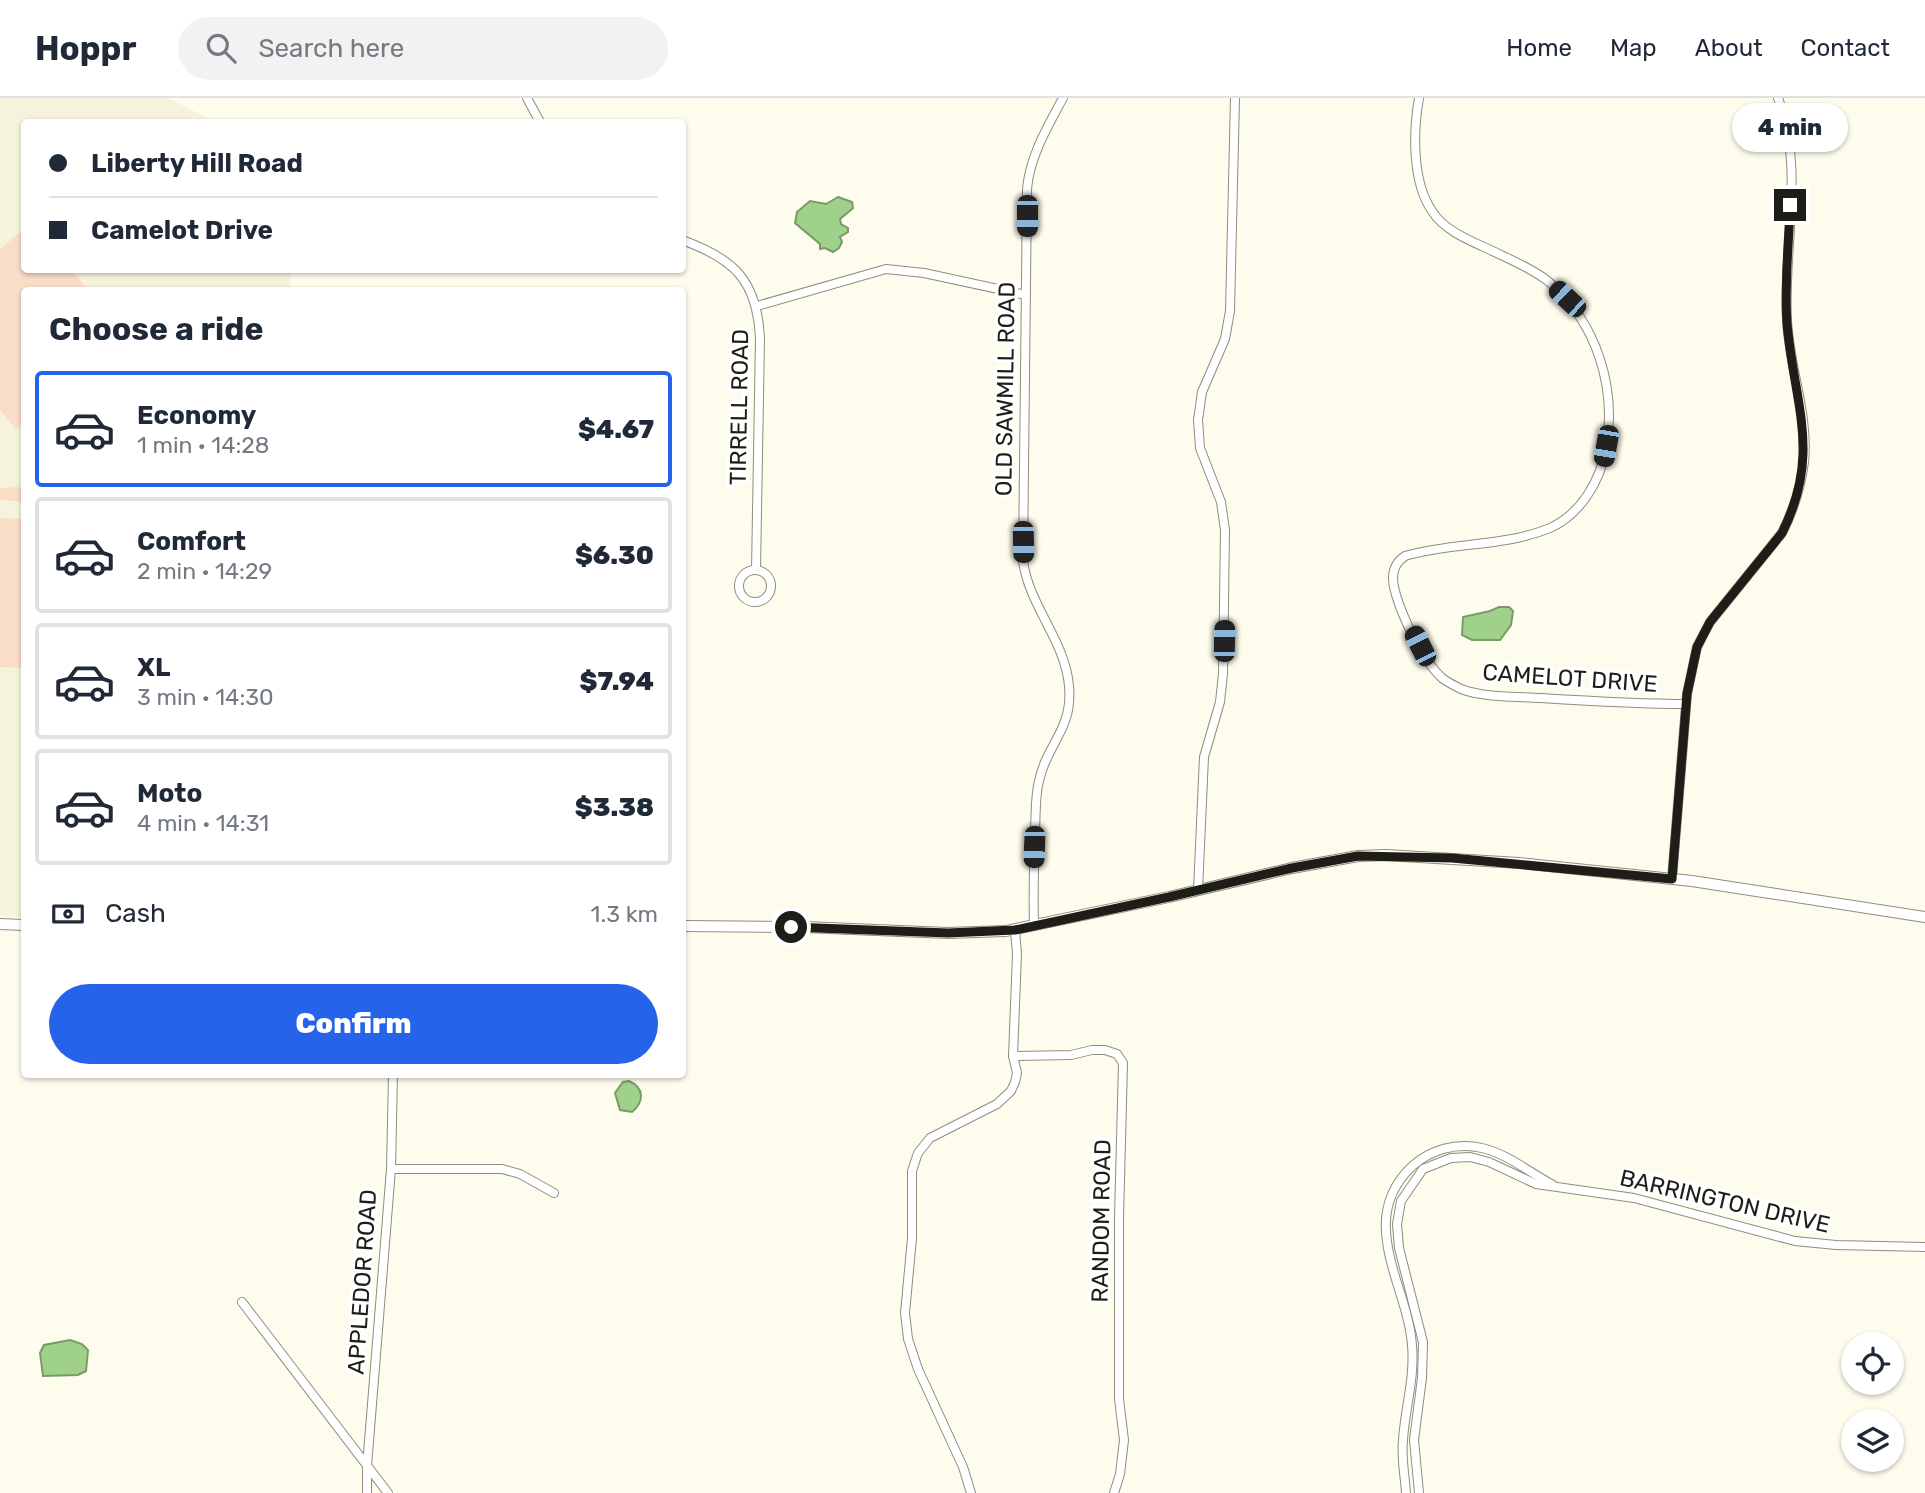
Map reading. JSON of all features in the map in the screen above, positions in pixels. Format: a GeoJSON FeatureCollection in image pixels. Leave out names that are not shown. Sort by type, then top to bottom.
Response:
{"type":"FeatureCollection","features":[{"type":"Feature","properties":{"kind":"street"},"geometry":{"type":"LineString","coordinates":[[527,98],[538,119]]}},
{"type":"Feature","properties":{"kind":"street","name":"OLD SAWMILL ROAD"},"geometry":{"type":"LineString","coordinates":[[1034,925],[1033,872],[1039,780],[1066,724],[1069,686],[1063,658],[1037,608],[1023,561],[1028,170],[1063,98]]}},
{"type":"Feature","properties":{"kind":"street"},"geometry":{"type":"LineString","coordinates":[[1198,890],[1204,757],[1220,702],[1223,674],[1226,530],[1221,502],[1200,448],[1198,420],[1202,392],[1225,339],[1230,311],[1235,98]]}},
{"type":"Feature","properties":{"kind":"street","name":"CAMELOT DRIVE"},"geometry":{"type":"LineString","coordinates":[[1419,98],[1416,167],[1420,186],[1432,212],[1446,226],[1547,280],[1567,299],[1597,348],[1605,375],[1609,432],[1604,461],[1593,487],[1576,510],[1553,527],[1526,536],[1405,556],[1396,562],[1393,571],[1400,607],[1430,666],[1444,680],[1461,689],[1498,695],[1686,704]]}},
{"type":"Feature","properties":{"kind":"street","name":"CAMELOT DRIVE"},"geometry":{"type":"LineString","coordinates":[[1672,879],[1686,704],[1697,647],[1710,622],[1782,533],[1799,489],[1804,461],[1804,432],[1787,319],[1791,148],[1786,119],[1778,98]]}},
{"type":"Feature","properties":{"kind":"street","name":"TIRRELL ROAD"},"geometry":{"type":"LineString","coordinates":[[686,242],[714,254],[730,265],[748,286],[757,306],[760,338],[755,570]]}},
{"type":"Feature","properties":{"kind":"street"},"geometry":{"type":"LineString","coordinates":[[757,306],[886,269],[924,273],[1026,295]]}},
{"type":"Feature","properties":{"kind":"street","name":"TIRRELL ROAD"},"geometry":{"type":"LineString","coordinates":[[755,570],[766,574],[771,583],[766,598],[757,602],[743,597],[739,587],[745,573],[755,570]]}},
{"type":"Feature","properties":{"kind":"street"},"geometry":{"type":"LineString","coordinates":[[686,926],[948,933],[1015,930],[1292,868],[1358,856],[1386,855],[1492,861],[1672,879],[1925,917]]}},
{"type":"Feature","properties":{"kind":"street"},"geometry":{"type":"LineString","coordinates":[[0,924],[21,925]]}},
{"type":"Feature","properties":{"kind":"street"},"geometry":{"type":"LineString","coordinates":[[971,1493],[963,1467],[918,1369],[908,1339],[905,1313],[912,1238],[912,1171],[918,1153],[930,1138],[997,1104],[1011,1091],[1017,1073],[1013,1056],[1017,954],[1015,930]]}},
{"type":"Feature","properties":{"kind":"street","name":"RANDOM ROAD"},"geometry":{"type":"LineString","coordinates":[[1013,1056],[1071,1055],[1105,1050],[1117,1054],[1123,1063],[1119,1218],[1119,1399],[1124,1440],[1120,1474],[1114,1493]]}},
{"type":"Feature","properties":{"kind":"street","name":"APPLEDOR ROAD"},"geometry":{"type":"LineString","coordinates":[[367,1493],[391,1169],[393,1078]]}},
{"type":"Feature","properties":{"kind":"street","name":"BARRINGTON DRIVE"},"geometry":{"type":"LineString","coordinates":[[1406,1493],[1402,1444],[1413,1359],[1409,1325],[1391,1261],[1385,1221],[1396,1183],[1412,1165],[1437,1150],[1472,1146],[1504,1156],[1558,1188]]}},
{"type":"Feature","properties":{"kind":"street","name":"BARRINGTON DRIVE"},"geometry":{"type":"LineString","coordinates":[[1423,1169],[1441,1161],[1470,1157],[1489,1162],[1527,1181],[1634,1198],[1774,1236],[1815,1244],[1925,1247]]}},
{"type":"Feature","properties":{"kind":"street"},"geometry":{"type":"LineString","coordinates":[[1412,1165],[1423,1169],[1401,1201],[1397,1224],[1399,1248],[1419,1322],[1424,1360],[1414,1440],[1419,1493]]}},
{"type":"Feature","properties":{"kind":"street"},"geometry":{"type":"LineString","coordinates":[[391,1169],[502,1169],[520,1174],[554,1193]]}},
{"type":"Feature","properties":{"kind":"street"},"geometry":{"type":"LineString","coordinates":[[242,1302],[388,1493]]}},
{"type":"Feature","properties":{"kind":"street"},"geometry":{"type":"LineString","coordinates":[[1409,1325],[1419,1322]]}},
{"type":"Feature","properties":{"kind":"street"},"geometry":{"type":"LineString","coordinates":[[1404,1468],[1415,1466]]}},
{"type":"Feature","properties":{"kind":"shaded area"},"geometry":{"type":"Polygon","coordinates":[[[0,98],[168,98],[210,119],[21,119],[21,273],[290,273],[290,287],[21,287],[21,917],[0,916],[0,98]]]}},
{"type":"Feature","properties":{"kind":"shaded area"},"geometry":{"type":"Polygon","coordinates":[[[838,197],[852,202],[853,208],[840,219],[848,232],[840,237],[842,242],[833,252],[820,249],[820,244],[795,223],[797,212],[810,201],[826,204],[838,197]]]}},
{"type":"Feature","properties":{"kind":"shaded area"},"geometry":{"type":"Polygon","coordinates":[[[21,232],[21,273],[74,273],[85,287],[21,287],[21,424],[16,429],[0,410],[0,249],[21,232]]]}},
{"type":"Feature","properties":{"kind":"shaded area"},"geometry":{"type":"Polygon","coordinates":[[[0,488],[21,488],[21,503],[0,500],[0,488]]]}},
{"type":"Feature","properties":{"kind":"shaded area"},"geometry":{"type":"Polygon","coordinates":[[[0,518],[21,519],[21,668],[0,667],[0,518]]]}},
{"type":"Feature","properties":{"kind":"shaded area"},"geometry":{"type":"Polygon","coordinates":[[[1499,607],[1509,607],[1513,611],[1511,625],[1500,640],[1472,640],[1462,635],[1463,617],[1499,607]]]}},
{"type":"Feature","properties":{"kind":"shaded area"},"geometry":{"type":"Polygon","coordinates":[[[629,1081],[638,1087],[641,1095],[639,1104],[632,1112],[620,1110],[615,1093],[623,1082],[629,1081]]]}},
{"type":"Feature","properties":{"kind":"shaded area"},"geometry":{"type":"Polygon","coordinates":[[[70,1340],[82,1344],[88,1350],[86,1371],[78,1375],[43,1376],[40,1353],[44,1345],[70,1340]]]}},
{"type":"Feature","properties":{"kind":"route"},"geometry":{"type":"LineString","coordinates":[[791,927],[948,933],[1015,930],[1292,868],[1358,856],[1452,858],[1672,879],[1687,694],[1697,647],[1710,622],[1782,533],[1799,489],[1804,461],[1804,432],[1787,319],[1790,205]]}}]}
